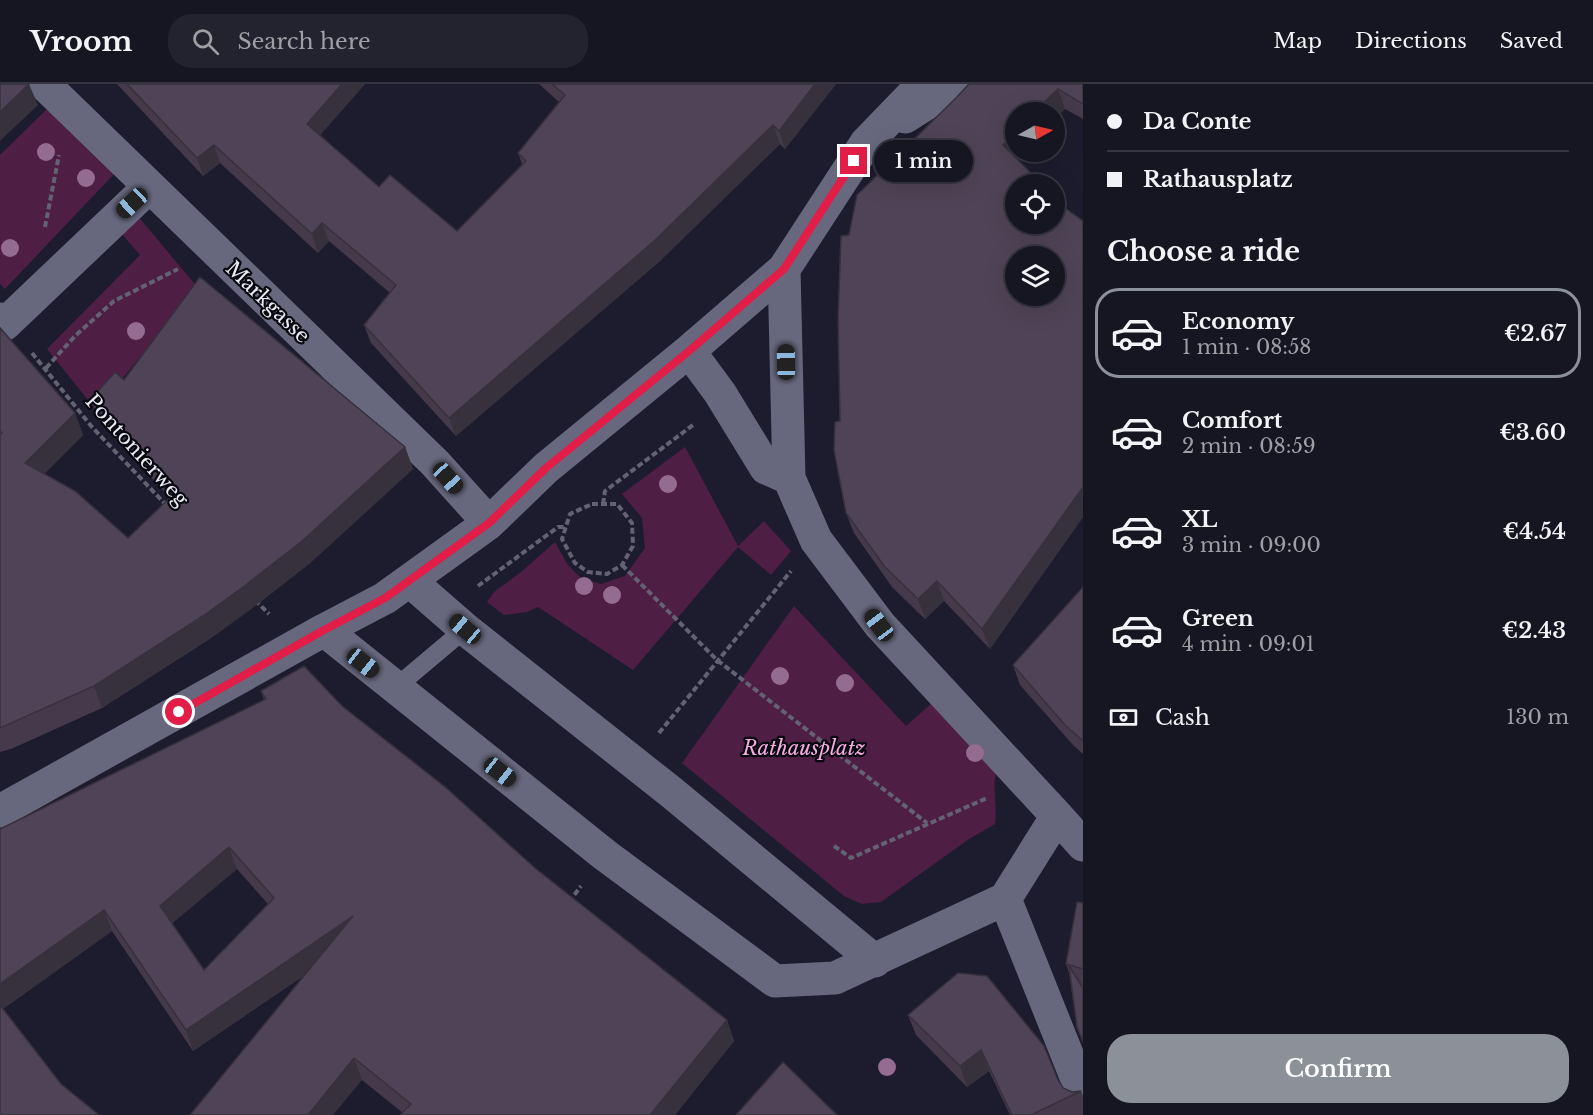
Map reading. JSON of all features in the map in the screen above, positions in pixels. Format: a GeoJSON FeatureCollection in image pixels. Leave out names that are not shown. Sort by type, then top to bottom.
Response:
{"type":"FeatureCollection","features":[{"type":"Feature","properties":{"kind":"street","name":"Markgasse"},"geometry":{"type":"LineString","coordinates":[[44,84],[435,463],[489,523]]}},
{"type":"Feature","properties":{"kind":"street"},"geometry":{"type":"LineString","coordinates":[[0,812],[385,598],[489,523],[546,468],[689,351],[784,269],[866,143],[923,84]]}},
{"type":"Feature","properties":{"kind":"street"},"geometry":{"type":"LineString","coordinates":[[866,143],[957,84]]}},
{"type":"Feature","properties":{"kind":"street"},"geometry":{"type":"LineString","coordinates":[[3,322],[149,187]]}},
{"type":"Feature","properties":{"kind":"street"},"geometry":{"type":"LineString","coordinates":[[784,269],[789,478],[816,540],[879,625],[1083,845]]}},
{"type":"Feature","properties":{"kind":"street"},"geometry":{"type":"LineString","coordinates":[[689,351],[720,393],[766,468],[789,478]]}},
{"type":"Feature","properties":{"kind":"street"},"geometry":{"type":"LineString","coordinates":[[410,581],[465,629],[875,961]]}},
{"type":"Feature","properties":{"kind":"street"},"geometry":{"type":"LineString","coordinates":[[312,638],[395,688],[605,855],[775,981],[835,978],[1005,899],[1058,816]]}},
{"type":"Feature","properties":{"kind":"street"},"geometry":{"type":"LineString","coordinates":[[1005,899],[1083,1094]]}},
{"type":"Feature","properties":{"kind":"lane"},"geometry":{"type":"LineString","coordinates":[[395,688],[465,629]]}},
{"type":"Feature","properties":{"kind":"path"},"geometry":{"type":"LineString","coordinates":[[45,231],[68,107]]}},
{"type":"Feature","properties":{"kind":"path"},"geometry":{"type":"LineString","coordinates":[[46,368],[75,336],[114,301],[170,272],[217,253]]}},
{"type":"Feature","properties":{"kind":"path","name":"Pontonierweg"},"geometry":{"type":"LineString","coordinates":[[3,322],[46,368],[92,428],[175,516]]}},
{"type":"Feature","properties":{"kind":"path"},"geometry":{"type":"LineString","coordinates":[[592,504],[617,504],[632,523],[633,546],[622,565],[607,574],[588,572],[575,563],[562,539],[570,514],[592,504]]}},
{"type":"Feature","properties":{"kind":"path"},"geometry":{"type":"LineString","coordinates":[[634,764],[816,540]]}},
{"type":"Feature","properties":{"kind":"path"},"geometry":{"type":"LineString","coordinates":[[622,565],[717,660],[927,823]]}},
{"type":"Feature","properties":{"kind":"path"},"geometry":{"type":"LineString","coordinates":[[250,594],[312,638]]}},
{"type":"Feature","properties":{"kind":"path"},"geometry":{"type":"LineString","coordinates":[[834,846],[850,858],[997,794]]}},
{"type":"Feature","properties":{"kind":"green space"},"geometry":{"type":"Polygon","coordinates":[[[49,107],[114,174],[5,289],[0,284],[0,155],[49,107]]]}},
{"type":"Feature","properties":{"kind":"green space"},"geometry":{"type":"Polygon","coordinates":[[[137,215],[198,288],[96,410],[47,349],[140,255],[119,231],[137,215]]]}},
{"type":"Feature","properties":{"kind":"green space"},"geometry":{"type":"Polygon","coordinates":[[[685,447],[738,546],[764,521],[791,551],[771,575],[738,547],[633,670],[538,607],[527,612],[504,615],[487,602],[494,592],[555,542],[567,564],[581,578],[601,584],[625,576],[645,548],[642,518],[622,494],[685,447]]]}},
{"type":"Feature","properties":{"kind":"green space","name":"Rathausplatz"},"geometry":{"type":"Polygon","coordinates":[[[794,606],[906,726],[932,703],[997,769],[995,824],[969,839],[881,902],[862,904],[844,896],[682,763],[794,606]]]}},
{"type":"Feature","properties":{"kind":"building"},"geometry":{"type":"Polygon","coordinates":[[[0,84],[29,84],[0,112],[0,84]]]}},
{"type":"Feature","properties":{"kind":"building"},"geometry":{"type":"Polygon","coordinates":[[[127,84],[342,84],[307,124],[379,187],[390,175],[457,231],[526,161],[518,153],[565,95],[552,84],[815,84],[779,131],[773,125],[653,242],[449,418],[364,325],[396,285],[322,223],[312,234],[214,145],[197,158],[127,84]]]}},
{"type":"Feature","properties":{"kind":"building"},"geometry":{"type":"Polygon","coordinates":[[[969,84],[1083,84],[1083,104],[1058,89],[1044,102],[1005,102],[1005,143],[1003,145],[1005,162],[1020,162],[1032,174],[1005,174],[1005,234],[1065,234],[1065,208],[1083,221],[1083,487],[982,629],[937,581],[918,599],[885,567],[846,513],[834,450],[835,422],[840,421],[838,318],[841,236],[849,235],[857,195],[969,84]]]}},
{"type":"Feature","properties":{"kind":"building"},"geometry":{"type":"Polygon","coordinates":[[[200,277],[405,447],[301,542],[203,616],[94,686],[0,728],[0,435],[2,433],[0,431],[0,328],[75,413],[25,463],[75,491],[128,538],[177,491],[91,399],[115,372],[124,380],[200,277]]]}},
{"type":"Feature","properties":{"kind":"building"},"geometry":{"type":"Polygon","coordinates":[[[1083,587],[1083,741],[1065,725],[1013,665],[1083,587]]]}},
{"type":"Feature","properties":{"kind":"building"},"geometry":{"type":"Polygon","coordinates":[[[304,666],[342,706],[444,786],[535,868],[727,1020],[650,1115],[400,1115],[411,1104],[354,1058],[308,1115],[190,1115],[353,916],[186,1030],[104,910],[0,984],[0,829],[266,699],[261,691],[304,666]],[[229,847],[160,906],[204,970],[274,898],[229,847]]]}},
{"type":"Feature","properties":{"kind":"building"},"geometry":{"type":"Polygon","coordinates":[[[1077,902],[1083,903],[1083,969],[1066,964],[1077,902]]]}},
{"type":"Feature","properties":{"kind":"building"},"geometry":{"type":"Polygon","coordinates":[[[1069,966],[1083,988],[1083,1042],[1077,1027],[1069,966]]]}},
{"type":"Feature","properties":{"kind":"building"},"geometry":{"type":"Polygon","coordinates":[[[958,973],[987,976],[1044,1046],[1063,1088],[1072,1092],[1081,1091],[1031,1115],[1012,1115],[981,1050],[960,1066],[908,1015],[958,973]]]}},
{"type":"Feature","properties":{"kind":"building"},"geometry":{"type":"Polygon","coordinates":[[[0,1005],[61,1084],[99,1115],[0,1115],[0,1005]]]}},
{"type":"Feature","properties":{"kind":"building"},"geometry":{"type":"Polygon","coordinates":[[[783,1062],[837,1115],[736,1115],[783,1062]]]}},
{"type":"Feature","properties":{"kind":"route"},"geometry":{"type":"LineString","coordinates":[[179,712],[385,598],[489,523],[546,468],[576,446],[784,269],[854,161]]}}]}
